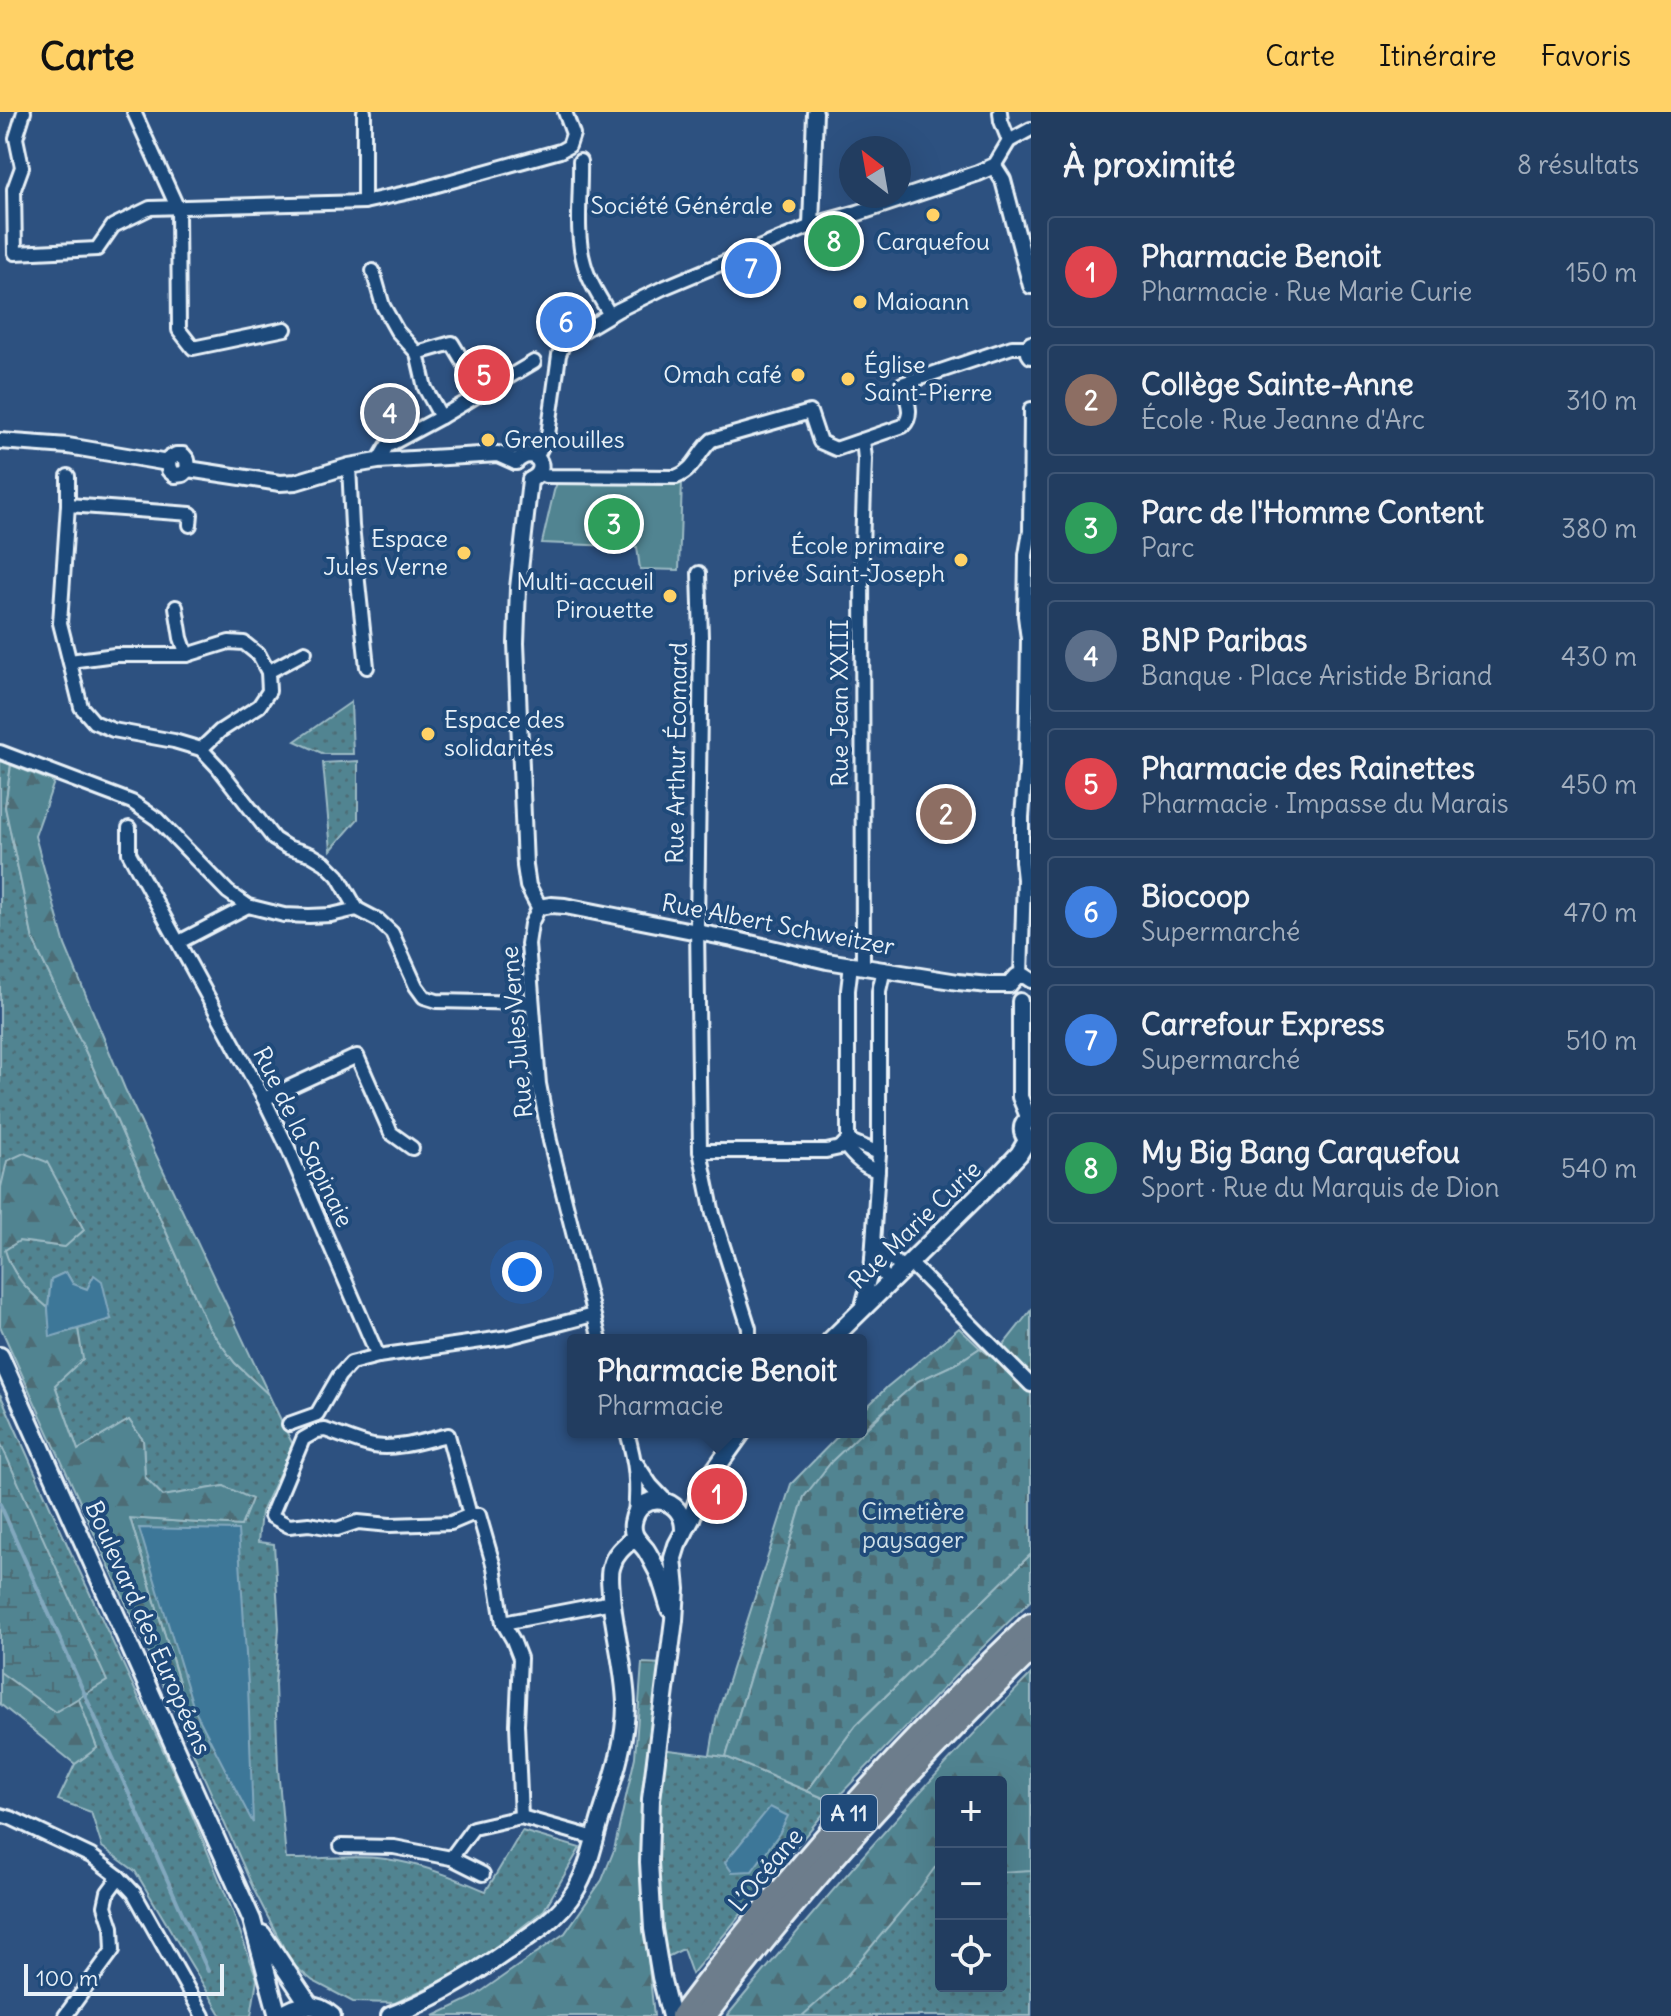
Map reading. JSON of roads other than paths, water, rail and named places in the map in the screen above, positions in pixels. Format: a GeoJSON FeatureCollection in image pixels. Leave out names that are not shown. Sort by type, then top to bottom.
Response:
{"type":"FeatureCollection","features":[{"type":"Feature","properties":{"kind":"highway","name":"L’Océane"},"geometry":{"type":"LineString","coordinates":[[682,2016],[760,1916],[836,1827],[948,1706],[1031,1625]]}},
{"type":"Feature","properties":{"kind":"highway","name":"L’Océane"},"geometry":{"type":"LineString","coordinates":[[704,2016],[839,1850],[944,1736],[1031,1649]]}},
{"type":"Feature","properties":{"kind":"main road","name":"Rue Marie Curie"},"geometry":{"type":"LineString","coordinates":[[837,1334],[1019,1154],[1029,1140],[1023,1133],[1023,1125],[1030,1118]]}},
{"type":"Feature","properties":{"kind":"main road","name":"Boulevard des Européens"},"geometry":{"type":"LineString","coordinates":[[0,1356],[252,1920],[279,2016]]}},
{"type":"Feature","properties":{"kind":"main road"},"geometry":{"type":"LineString","coordinates":[[671,2016],[653,1929],[649,1837],[655,1763],[674,1620],[676,1589],[673,1558],[702,1488],[738,1438]]}},
{"type":"Feature","properties":{"kind":"main road"},"geometry":{"type":"LineString","coordinates":[[674,1620],[659,1574],[640,1543],[633,1524],[635,1515],[647,1503],[670,1503],[702,1488]]}},
{"type":"Feature","properties":{"kind":"main road"},"geometry":{"type":"LineString","coordinates":[[640,1543],[653,1552],[662,1552],[670,1550],[681,1538],[683,1518],[670,1503]]}},
{"type":"Feature","properties":{"kind":"main road"},"geometry":{"type":"LineString","coordinates":[[390,2016],[461,1982],[543,1927],[564,1907],[577,1888],[611,1786],[624,1731],[626,1706],[612,1602],[612,1562],[623,1548],[640,1543]]}},
{"type":"Feature","properties":{"kind":"main road","name":"Boulevard des Européens"},"geometry":{"type":"LineString","coordinates":[[252,1920],[310,2006]]}},
{"type":"Feature","properties":{"kind":"main road"},"geometry":{"type":"LineString","coordinates":[[279,2016],[299,2006],[323,2009],[332,2016]]}},
{"type":"Feature","properties":{"kind":"street"},"geometry":{"type":"LineString","coordinates":[[15,253],[14,189],[22,167],[16,138],[24,112]]}},
{"type":"Feature","properties":{"kind":"street"},"geometry":{"type":"LineString","coordinates":[[134,112],[178,209],[179,330],[193,348],[285,329]]}},
{"type":"Feature","properties":{"kind":"street"},"geometry":{"type":"LineString","coordinates":[[364,112],[364,202]]}},
{"type":"Feature","properties":{"kind":"street"},"geometry":{"type":"LineString","coordinates":[[0,254],[97,249],[113,226],[150,208],[364,202],[433,186],[569,146],[573,134],[565,112]]}},
{"type":"Feature","properties":{"kind":"street"},"geometry":{"type":"LineString","coordinates":[[811,226],[815,112]]}},
{"type":"Feature","properties":{"kind":"street"},"geometry":{"type":"LineString","coordinates":[[1000,112],[1009,141]]}},
{"type":"Feature","properties":{"kind":"street"},"geometry":{"type":"LineString","coordinates":[[536,458],[548,435],[559,355],[564,342],[674,283],[811,226],[994,166],[1009,141],[1031,129]]}},
{"type":"Feature","properties":{"kind":"street"},"geometry":{"type":"LineString","coordinates":[[580,161],[579,239],[583,263],[591,284],[610,315]]}},
{"type":"Feature","properties":{"kind":"street"},"geometry":{"type":"LineString","coordinates":[[994,166],[1003,180],[1031,286]]}},
{"type":"Feature","properties":{"kind":"street"},"geometry":{"type":"LineString","coordinates":[[373,271],[383,306],[397,331],[417,353],[425,388],[441,417]]}},
{"type":"Feature","properties":{"kind":"street"},"geometry":{"type":"LineString","coordinates":[[417,353],[452,343],[482,393]]}},
{"type":"Feature","properties":{"kind":"street"},"geometry":{"type":"LineString","coordinates":[[539,907],[526,879],[516,643],[520,564],[535,477],[540,464],[530,455],[516,462],[517,475],[523,479],[535,477],[545,476],[676,477],[693,467],[709,442],[810,412],[820,442],[836,449],[903,426],[909,420],[910,413],[902,384],[1012,347],[1030,349]]}},
{"type":"Feature","properties":{"kind":"street"},"geometry":{"type":"LineString","coordinates":[[378,461],[387,446],[534,362]]}},
{"type":"Feature","properties":{"kind":"street"},"geometry":{"type":"LineString","coordinates":[[1026,999],[1011,995],[1009,985],[1013,978],[1026,977],[1027,916],[1022,817],[1026,767],[1028,639],[1025,616],[1026,555],[1030,531],[1031,409]]}},
{"type":"Feature","properties":{"kind":"street","name":"Rue Jean XXIII"},"geometry":{"type":"LineString","coordinates":[[846,1142],[848,990],[857,965],[863,440]]}},
{"type":"Feature","properties":{"kind":"street"},"geometry":{"type":"LineString","coordinates":[[0,441],[68,446],[168,463],[176,455],[183,455],[188,469],[280,483],[378,461],[498,454],[516,462]]}},
{"type":"Feature","properties":{"kind":"street"},"geometry":{"type":"LineString","coordinates":[[349,466],[367,667]]}},
{"type":"Feature","properties":{"kind":"street"},"geometry":{"type":"LineString","coordinates":[[68,476],[60,623],[81,707],[94,722],[113,730],[201,749],[274,839],[325,863],[338,876],[357,909],[378,920],[392,933],[424,997],[437,1001],[532,1003]]}},
{"type":"Feature","properties":{"kind":"street"},"geometry":{"type":"LineString","coordinates":[[68,505],[191,514],[190,525]]}},
{"type":"Feature","properties":{"kind":"street","name":"Rue Arthur Écomard"},"geometry":{"type":"LineString","coordinates":[[699,573],[697,933],[700,1151],[713,1214],[749,1334]]}},
{"type":"Feature","properties":{"kind":"street"},"geometry":{"type":"LineString","coordinates":[[176,607],[187,655]]}},
{"type":"Feature","properties":{"kind":"street"},"geometry":{"type":"LineString","coordinates":[[70,661],[115,655],[187,655],[229,642],[244,643],[259,655],[268,672],[269,691],[259,706],[220,731],[201,749]]}},
{"type":"Feature","properties":{"kind":"street"},"geometry":{"type":"LineString","coordinates":[[268,672],[305,652]]}},
{"type":"Feature","properties":{"kind":"street"},"geometry":{"type":"LineString","coordinates":[[0,752],[132,802],[157,819],[228,892],[248,906],[284,915],[309,916],[357,909]]}},
{"type":"Feature","properties":{"kind":"street","name":"Rue de la Sapinaie"},"geometry":{"type":"LineString","coordinates":[[129,828],[129,853],[264,1099],[378,1356]]}},
{"type":"Feature","properties":{"kind":"street"},"geometry":{"type":"LineString","coordinates":[[179,942],[248,906]]}},
{"type":"Feature","properties":{"kind":"street","name":"Rue Albert Schweitzer"},"geometry":{"type":"LineString","coordinates":[[539,907],[565,906],[857,965],[958,982],[1009,985]]}},
{"type":"Feature","properties":{"kind":"street","name":"Rue Jules Verne"},"geometry":{"type":"LineString","coordinates":[[539,907],[529,933],[539,1084],[550,1141],[598,1334]]}},
{"type":"Feature","properties":{"kind":"street"},"geometry":{"type":"LineString","coordinates":[[861,1311],[871,1272],[874,1241],[879,1153],[879,991],[884,969]]}},
{"type":"Feature","properties":{"kind":"street","name":"Rue Marie Curie"},"geometry":{"type":"LineString","coordinates":[[1026,999],[1020,1097],[1030,1118]]}},
{"type":"Feature","properties":{"kind":"street"},"geometry":{"type":"LineString","coordinates":[[264,1099],[357,1056],[391,1133],[412,1148]]}},
{"type":"Feature","properties":{"kind":"street"},"geometry":{"type":"LineString","coordinates":[[700,1151],[826,1151],[840,1148],[846,1142]]}},
{"type":"Feature","properties":{"kind":"street"},"geometry":{"type":"LineString","coordinates":[[846,1142],[879,1153]]}},
{"type":"Feature","properties":{"kind":"street"},"geometry":{"type":"LineString","coordinates":[[846,1142],[851,1154],[868,1169],[878,1171]]}},
{"type":"Feature","properties":{"kind":"street"},"geometry":{"type":"LineString","coordinates":[[874,1241],[888,1258],[907,1265],[1031,1385]]}},
{"type":"Feature","properties":{"kind":"street"},"geometry":{"type":"LineString","coordinates":[[872,1259],[890,1283]]}},
{"type":"Feature","properties":{"kind":"street"},"geometry":{"type":"LineString","coordinates":[[289,1424],[317,1414],[339,1376],[351,1363],[378,1356],[509,1337],[593,1315]]}},
{"type":"Feature","properties":{"kind":"street"},"geometry":{"type":"LineString","coordinates":[[470,1515],[448,1435],[409,1444],[372,1446],[325,1430],[303,1439],[271,1516],[289,1526],[309,1524],[337,1529],[358,1522],[390,1525],[451,1523],[470,1515],[479,1515],[494,1567],[503,1623],[520,1658],[517,1724],[521,1817]]}},
{"type":"Feature","properties":{"kind":"street"},"geometry":{"type":"LineString","coordinates":[[629,1438],[637,1482],[635,1515]]}},
{"type":"Feature","properties":{"kind":"street"},"geometry":{"type":"LineString","coordinates":[[635,1461],[651,1485],[670,1503]]}},
{"type":"Feature","properties":{"kind":"street"},"geometry":{"type":"LineString","coordinates":[[503,1623],[612,1602]]}},
{"type":"Feature","properties":{"kind":"street"},"geometry":{"type":"LineString","coordinates":[[0,1815],[91,1856],[119,1877],[134,1893],[203,2016]]}},
{"type":"Feature","properties":{"kind":"street"},"geometry":{"type":"LineString","coordinates":[[451,1858],[473,1828],[521,1817],[595,1838]]}},
{"type":"Feature","properties":{"kind":"street"},"geometry":{"type":"LineString","coordinates":[[341,1846],[394,1847],[451,1858],[483,1874]]}},
{"type":"Feature","properties":{"kind":"street"},"geometry":{"type":"LineString","coordinates":[[65,2016],[113,1950],[112,1927],[105,1906],[108,1892],[119,1877]]}},
{"type":"Feature","properties":{"kind":"water"},"geometry":{"type":"Polygon","coordinates":[[[66,1272],[73,1284],[87,1289],[94,1275],[102,1281],[111,1319],[50,1337],[48,1308],[51,1279],[66,1272]]]}},
{"type":"Feature","properties":{"kind":"water"},"geometry":{"type":"Polygon","coordinates":[[[139,1528],[238,1530],[253,1823],[194,1709],[139,1528]]]}},
{"type":"Feature","properties":{"kind":"water"},"geometry":{"type":"Polygon","coordinates":[[[770,1807],[788,1816],[779,1834],[752,1871],[732,1872],[725,1862],[770,1807]]]}},
{"type":"Feature","properties":{"kind":"waterway"},"geometry":{"type":"LineString","coordinates":[[0,1504],[208,1971]]}},
{"type":"Feature","properties":{"kind":"place","name":"Société Générale"},"geometry":{"type":"Point","coordinates":[789,206]}},
{"type":"Feature","properties":{"kind":"place","name":"Carquefou"},"geometry":{"type":"Point","coordinates":[933,215]}},
{"type":"Feature","properties":{"kind":"place","name":"My Big Bang Carquefou"},"geometry":{"type":"Point","coordinates":[834,241]}},
{"type":"Feature","properties":{"kind":"place","name":"Carrefour Express"},"geometry":{"type":"Point","coordinates":[751,268]}},
{"type":"Feature","properties":{"kind":"place","name":"Maioann"},"geometry":{"type":"Point","coordinates":[860,302]}},
{"type":"Feature","properties":{"kind":"place","name":"Biocoop"},"geometry":{"type":"Point","coordinates":[566,322]}},
{"type":"Feature","properties":{"kind":"place","name":"Pharmacie des Rainettes"},"geometry":{"type":"Point","coordinates":[484,375]}},
{"type":"Feature","properties":{"kind":"place","name":"Omah café"},"geometry":{"type":"Point","coordinates":[798,375]}},
{"type":"Feature","properties":{"kind":"place","name":"Église Saint-Pierre"},"geometry":{"type":"Point","coordinates":[848,379]}},
{"type":"Feature","properties":{"kind":"place","name":"BNP Paribas"},"geometry":{"type":"Point","coordinates":[390,413]}},
{"type":"Feature","properties":{"kind":"place","name":"Grenouilles"},"geometry":{"type":"Point","coordinates":[488,440]}},
{"type":"Feature","properties":{"kind":"place","name":"Parc de l'Homme Content"},"geometry":{"type":"Point","coordinates":[614,524]}},
{"type":"Feature","properties":{"kind":"place","name":"Espace Jules Verne"},"geometry":{"type":"Point","coordinates":[464,553]}},
{"type":"Feature","properties":{"kind":"place","name":"École primaire privée Saint-Joseph"},"geometry":{"type":"Point","coordinates":[961,560]}},
{"type":"Feature","properties":{"kind":"place","name":"Multi-accueil Pirouette"},"geometry":{"type":"Point","coordinates":[670,596]}},
{"type":"Feature","properties":{"kind":"place","name":"Espace des solidarités"},"geometry":{"type":"Point","coordinates":[428,734]}},
{"type":"Feature","properties":{"kind":"place","name":"Collège Sainte-Anne"},"geometry":{"type":"Point","coordinates":[946,814]}},
{"type":"Feature","properties":{"kind":"place","name":"Pharmacie Benoit"},"geometry":{"type":"Point","coordinates":[717,1494]}},
{"type":"Feature","properties":{"kind":"park label","name":"Cimetière paysager"},"geometry":{"type":"Point","coordinates":[913,1526]}}]}
